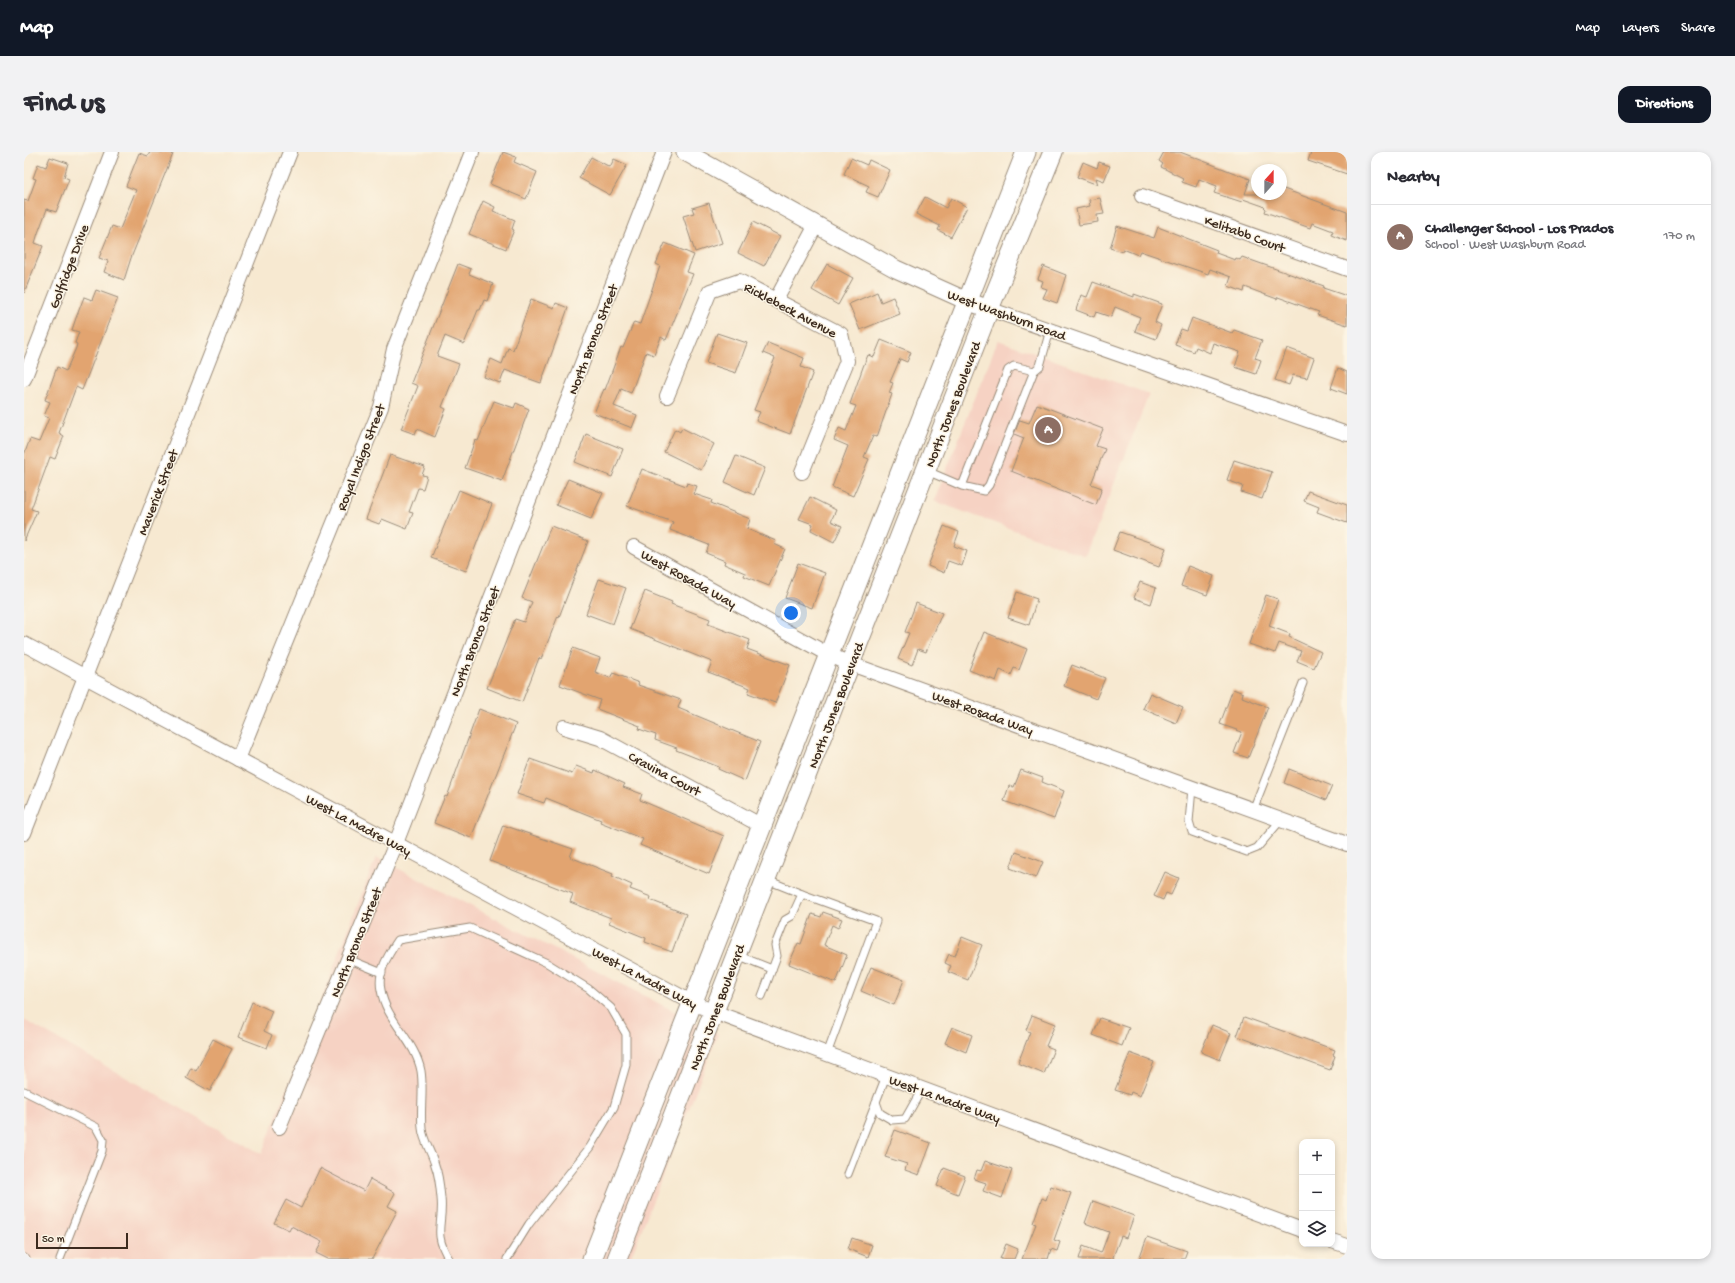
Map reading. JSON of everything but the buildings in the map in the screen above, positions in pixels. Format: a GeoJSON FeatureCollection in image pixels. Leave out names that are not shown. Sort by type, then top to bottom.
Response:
{"type":"FeatureCollection","features":[{"type":"Feature","properties":{"kind":"main road","name":"North Jones Boulevard"},"geometry":{"type":"LineString","coordinates":[[592,1259],[1026,152]]}},
{"type":"Feature","properties":{"kind":"main road","name":"North Jones Boulevard"},"geometry":{"type":"LineString","coordinates":[[617,1259],[989,309],[1053,152]]}},
{"type":"Feature","properties":{"kind":"street","name":"Golfridge Drive"},"geometry":{"type":"LineString","coordinates":[[24,380],[112,152]]}},
{"type":"Feature","properties":{"kind":"street","name":"Maverick Street"},"geometry":{"type":"LineString","coordinates":[[24,833],[84,676],[290,152]]}},
{"type":"Feature","properties":{"kind":"street","name":"Royal Indigo Street"},"geometry":{"type":"LineString","coordinates":[[238,759],[381,407],[394,349],[472,152]]}},
{"type":"Feature","properties":{"kind":"street","name":"North Bronco Street"},"geometry":{"type":"LineString","coordinates":[[279,1127],[396,843],[664,152]]}},
{"type":"Feature","properties":{"kind":"street","name":"West Washburn Road"},"geometry":{"type":"LineString","coordinates":[[685,152],[896,269],[967,301],[1347,434]]}},
{"type":"Feature","properties":{"kind":"street","name":"Kelitabb Court"},"geometry":{"type":"LineString","coordinates":[[1142,196],[1347,269]]}},
{"type":"Feature","properties":{"kind":"street"},"geometry":{"type":"LineString","coordinates":[[776,300],[816,225]]}},
{"type":"Feature","properties":{"kind":"street","name":"Ricklebeck Avenue"},"geometry":{"type":"LineString","coordinates":[[667,396],[710,292],[739,281],[841,334],[847,361],[802,472]]}},
{"type":"Feature","properties":{"kind":"street","name":"West Rosada Way"},"geometry":{"type":"LineString","coordinates":[[634,547],[829,655],[1347,844]]}},
{"type":"Feature","properties":{"kind":"street","name":"West La Madre Way"},"geometry":{"type":"LineString","coordinates":[[24,644],[693,1003],[1299,1229]]}},
{"type":"Feature","properties":{"kind":"street","name":"Cravina Court"},"geometry":{"type":"LineString","coordinates":[[564,727],[600,738],[762,826]]}},
{"type":"Feature","properties":{"kind":"street"},"geometry":{"type":"LineString","coordinates":[[1335,1242],[1347,1246]]}},
{"type":"Feature","properties":{"kind":"lane"},"geometry":{"type":"LineString","coordinates":[[926,470],[962,486],[984,491],[989,485],[1034,371],[1040,366],[1050,330]]}},
{"type":"Feature","properties":{"kind":"lane"},"geometry":{"type":"LineString","coordinates":[[962,486],[1008,370],[1014,366],[1034,371]]}},
{"type":"Feature","properties":{"kind":"lane"},"geometry":{"type":"LineString","coordinates":[[1253,810],[1303,683]]}},
{"type":"Feature","properties":{"kind":"lane"},"geometry":{"type":"LineString","coordinates":[[1192,788],[1189,822],[1192,832],[1247,852],[1257,848],[1281,820]]}},
{"type":"Feature","properties":{"kind":"lane"},"geometry":{"type":"LineString","coordinates":[[766,880],[876,921],[827,1054]]}},
{"type":"Feature","properties":{"kind":"lane"},"geometry":{"type":"LineString","coordinates":[[762,996],[777,956],[775,945],[785,920],[792,916],[802,894]]}},
{"type":"Feature","properties":{"kind":"lane"},"geometry":{"type":"LineString","coordinates":[[449,1259],[443,1249],[439,1230],[442,1200],[436,1166],[422,1129],[421,1071],[416,1055],[386,1009],[380,989],[382,972],[389,953],[398,940],[470,928],[547,963],[589,989],[611,1008],[626,1034],[626,1066],[614,1107],[590,1147],[529,1224],[507,1259]]}},
{"type":"Feature","properties":{"kind":"lane"},"geometry":{"type":"LineString","coordinates":[[737,955],[772,969]]}},
{"type":"Feature","properties":{"kind":"lane"},"geometry":{"type":"LineString","coordinates":[[348,959],[382,972]]}},
{"type":"Feature","properties":{"kind":"lane"},"geometry":{"type":"LineString","coordinates":[[848,1174],[886,1076]]}},
{"type":"Feature","properties":{"kind":"lane"},"geometry":{"type":"LineString","coordinates":[[876,1102],[880,1113],[892,1120],[905,1119],[922,1089]]}},
{"type":"Feature","properties":{"kind":"lane"},"geometry":{"type":"LineString","coordinates":[[24,1091],[96,1127],[103,1140],[102,1151],[60,1259]]}},
{"type":"Feature","properties":{"kind":"shaded area"},"geometry":{"type":"Polygon","coordinates":[[[998,340],[1149,394],[1086,556],[934,501],[998,340]]]}},
{"type":"Feature","properties":{"kind":"shaded area"},"geometry":{"type":"Polygon","coordinates":[[[376,857],[718,1034],[630,1259],[24,1259],[24,1020],[262,1154],[376,857]]]}},
{"type":"Feature","properties":{"kind":"place","name":"Challenger School - Los Prados"},"geometry":{"type":"Point","coordinates":[1048,430]}}]}
